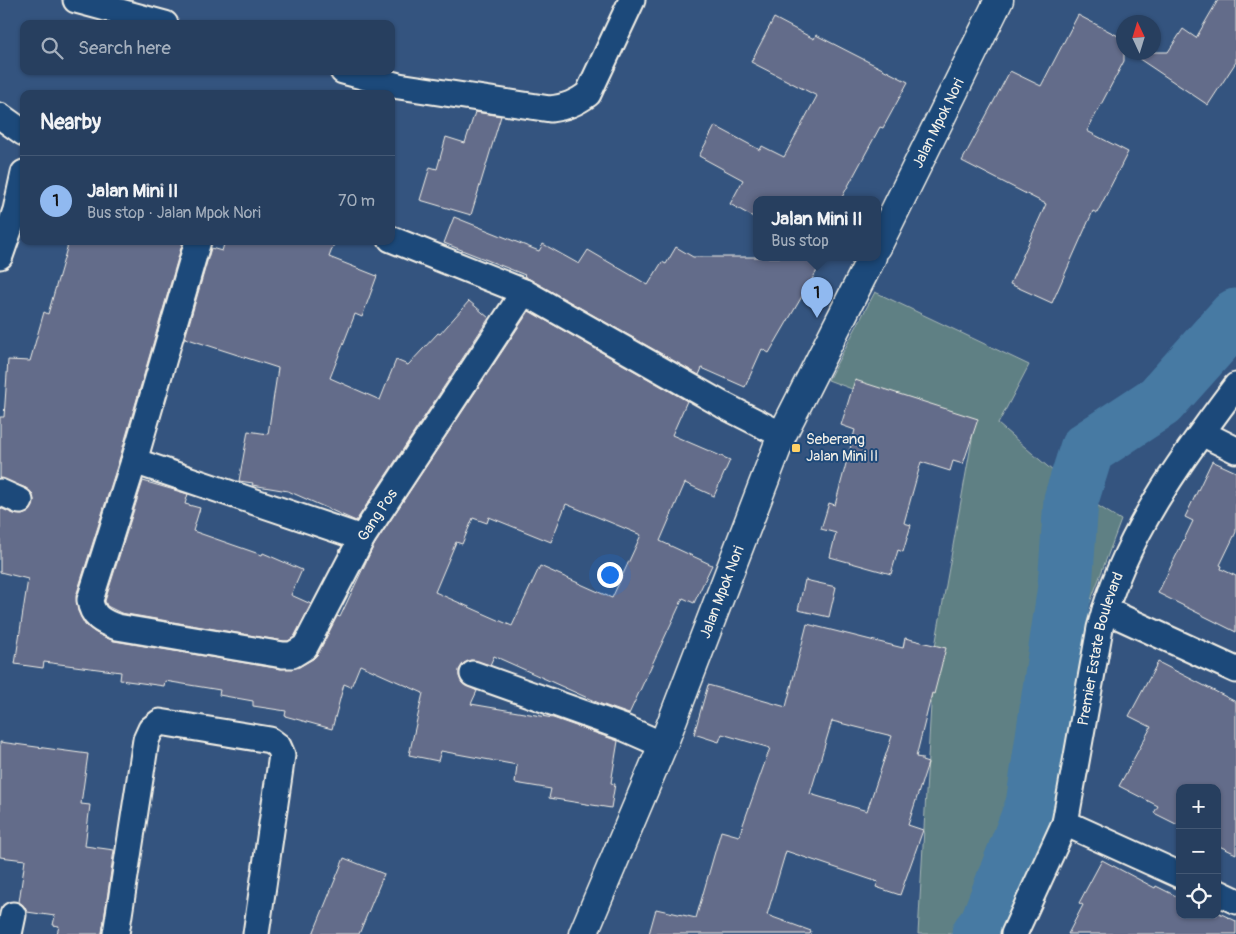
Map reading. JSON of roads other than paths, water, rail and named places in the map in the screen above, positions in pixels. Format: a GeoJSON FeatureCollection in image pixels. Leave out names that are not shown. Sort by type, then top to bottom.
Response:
{"type":"FeatureCollection","features":[{"type":"Feature","properties":{"kind":"main road","name":"Jalan Mpok Nori"},"geometry":{"type":"LineString","coordinates":[[881,239],[999,0]]}},
{"type":"Feature","properties":{"kind":"main road","name":"Jalan Mpok Nori"},"geometry":{"type":"LineString","coordinates":[[583,934],[663,745],[782,435],[870,261]]}},
{"type":"Feature","properties":{"kind":"street"},"geometry":{"type":"LineString","coordinates":[[76,0],[150,20]]}},
{"type":"Feature","properties":{"kind":"street"},"geometry":{"type":"LineString","coordinates":[[358,75],[399,86],[550,109],[565,107],[578,102],[588,94],[632,0]]}},
{"type":"Feature","properties":{"kind":"street"},"geometry":{"type":"LineString","coordinates":[[0,116],[20,130]]}},
{"type":"Feature","properties":{"kind":"street"},"geometry":{"type":"LineString","coordinates":[[0,256],[16,210],[20,192]]}},
{"type":"Feature","properties":{"kind":"street"},"geometry":{"type":"LineString","coordinates":[[395,241],[524,292],[723,405],[782,435]]}},
{"type":"Feature","properties":{"kind":"street"},"geometry":{"type":"LineString","coordinates":[[197,245],[134,461],[90,600],[91,609],[96,617],[105,623],[118,627],[292,655],[305,647],[362,538]]}},
{"type":"Feature","properties":{"kind":"street","name":"Gang Pos"},"geometry":{"type":"LineString","coordinates":[[134,461],[362,538],[524,292]]}},
{"type":"Feature","properties":{"kind":"street","name":"Premier Estate Boulevard"},"geometry":{"type":"LineString","coordinates":[[1014,934],[1065,823],[1104,610],[1126,557],[1156,501],[1236,386]]}},
{"type":"Feature","properties":{"kind":"street"},"geometry":{"type":"LineString","coordinates":[[1202,433],[1236,450]]}},
{"type":"Feature","properties":{"kind":"street"},"geometry":{"type":"LineString","coordinates":[[1104,610],[1236,670]]}},
{"type":"Feature","properties":{"kind":"street"},"geometry":{"type":"LineString","coordinates":[[473,674],[622,727],[663,745]]}},
{"type":"Feature","properties":{"kind":"street"},"geometry":{"type":"LineString","coordinates":[[116,934],[146,740],[150,729],[160,722],[270,740],[278,746],[282,756],[256,934]]}},
{"type":"Feature","properties":{"kind":"street"},"geometry":{"type":"LineString","coordinates":[[1065,823],[1178,874]]}},
{"type":"Feature","properties":{"kind":"street"},"geometry":{"type":"LineString","coordinates":[[1221,894],[1236,901]]}},
{"type":"Feature","properties":{"kind":"waterway"},"geometry":{"type":"LineString","coordinates":[[979,934],[987,924],[1033,805],[1065,587],[1071,500],[1087,449],[1160,401],[1236,316]]}},
{"type":"Feature","properties":{"kind":"place","name":"Jalan Mini II"},"geometry":{"type":"Point","coordinates":[817,318]}},
{"type":"Feature","properties":{"kind":"place","name":"Seberang Jalan Mini II"},"geometry":{"type":"Point","coordinates":[796,448]}}]}
